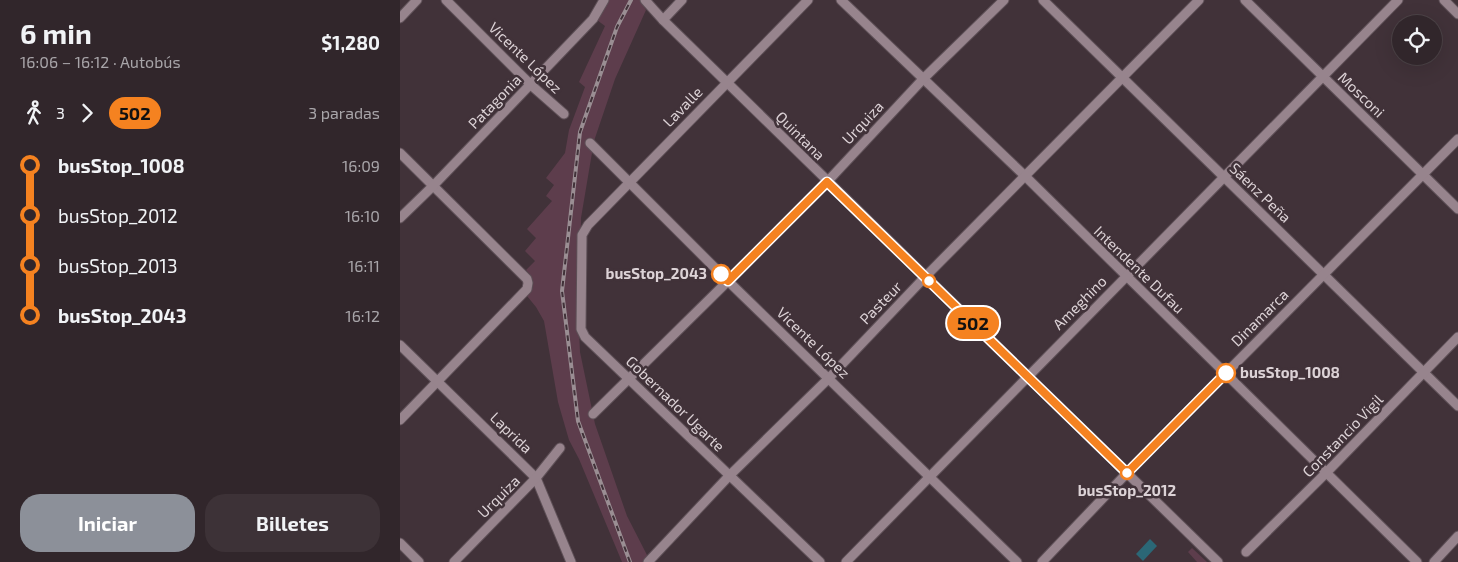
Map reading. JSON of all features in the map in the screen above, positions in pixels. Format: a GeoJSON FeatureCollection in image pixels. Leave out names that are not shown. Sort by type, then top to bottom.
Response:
{"type":"FeatureCollection","features":[{"type":"Feature","properties":{"kind":"street"},"geometry":{"type":"LineString","coordinates":[[400,18],[417,0]]}},
{"type":"Feature","properties":{"kind":"street","name":"Vicente López"},"geometry":{"type":"LineString","coordinates":[[446,0],[531,85],[564,114]]}},
{"type":"Feature","properties":{"kind":"street","name":"Patagonia"},"geometry":{"type":"LineString","coordinates":[[400,218],[531,85],[592,19],[604,0]]}},
{"type":"Feature","properties":{"kind":"street","name":"Quintana"},"geometry":{"type":"LineString","coordinates":[[644,0],[827,182],[1218,562]]}},
{"type":"Feature","properties":{"kind":"street"},"geometry":{"type":"LineString","coordinates":[[663,20],[682,0]]}},
{"type":"Feature","properties":{"kind":"street","name":"Lavalle"},"geometry":{"type":"LineString","coordinates":[[582,235],[588,224],[808,0]]}},
{"type":"Feature","properties":{"kind":"street","name":"Intendente Dufau"},"geometry":{"type":"LineString","coordinates":[[841,0],[924,78],[1417,562]]}},
{"type":"Feature","properties":{"kind":"street","name":"Urquiza"},"geometry":{"type":"LineString","coordinates":[[593,414],[827,182],[924,78],[1004,0]]}},
{"type":"Feature","properties":{"kind":"street","name":"Sáenz Peña"},"geometry":{"type":"LineString","coordinates":[[1043,0],[1458,406]]}},
{"type":"Feature","properties":{"kind":"street","name":"Pasteur"},"geometry":{"type":"LineString","coordinates":[[652,560],[729,476],[830,378],[925,277],[1199,0]]}},
{"type":"Feature","properties":{"kind":"street","name":"Mosconi"},"geometry":{"type":"LineString","coordinates":[[1245,0],[1458,209]]}},
{"type":"Feature","properties":{"kind":"street","name":"Ameghino"},"geometry":{"type":"LineString","coordinates":[[846,562],[1398,0]]}},
{"type":"Feature","properties":{"kind":"street"},"geometry":{"type":"LineString","coordinates":[[1444,0],[1458,14]]}},
{"type":"Feature","properties":{"kind":"street","name":"Dinamarca"},"geometry":{"type":"LineString","coordinates":[[1042,562],[1127,473],[1458,138]]}},
{"type":"Feature","properties":{"kind":"street","name":"Vicente López"},"geometry":{"type":"LineString","coordinates":[[590,143],[728,281],[830,378],[1017,562]]}},
{"type":"Feature","properties":{"kind":"street"},"geometry":{"type":"LineString","coordinates":[[400,153],[527,279],[528,283],[527,289],[400,420]]}},
{"type":"Feature","properties":{"kind":"street","name":"Gobernador Ugarte"},"geometry":{"type":"LineString","coordinates":[[582,235],[581,329],[585,337],[820,562]]}},
{"type":"Feature","properties":{"kind":"street","name":"Constancio Vigil"},"geometry":{"type":"LineString","coordinates":[[1246,552],[1458,337]]}},
{"type":"Feature","properties":{"kind":"street","name":"Laprida"},"geometry":{"type":"LineString","coordinates":[[400,345],[536,478],[571,562]]}},
{"type":"Feature","properties":{"kind":"street","name":"Urquiza"},"geometry":{"type":"LineString","coordinates":[[454,562],[536,478],[560,448]]}},
{"type":"Feature","properties":{"kind":"street"},"geometry":{"type":"LineString","coordinates":[[1434,562],[1458,536]]}},
{"type":"Feature","properties":{"kind":"street"},"geometry":{"type":"LineString","coordinates":[[400,543],[419,562]]}},
{"type":"Feature","properties":{"kind":"shaded area"},"geometry":{"type":"Polygon","coordinates":[[[608,0],[640,0],[646,10],[615,79],[594,141],[581,218],[580,352],[595,424],[627,516],[648,557],[643,562],[622,562],[579,459],[569,440],[558,402],[544,321],[527,296],[532,289],[533,280],[526,270],[535,261],[525,251],[536,238],[527,229],[552,201],[546,196],[554,185],[546,178],[565,153],[569,130],[585,87],[579,82],[605,26],[597,20],[608,0]]]}},
{"type":"Feature","properties":{"kind":"shaded area"},"geometry":{"type":"Polygon","coordinates":[[[1192,548],[1207,562],[1197,562],[1188,552],[1192,548]]]}},
{"type":"Feature","properties":{"kind":"water"},"geometry":{"type":"Polygon","coordinates":[[[1150,539],[1157,546],[1143,561],[1136,554],[1150,539]]]}},
{"type":"Feature","properties":{"kind":"railway"},"geometry":{"type":"LineString","coordinates":[[630,562],[578,421],[562,291],[580,132],[617,27],[631,0]]}},
{"type":"Feature","properties":{"kind":"bus line","name":"502"},"geometry":{"type":"LineString","coordinates":[[721,274],[728,281],[827,182],[1127,473],[1226,373]]}},
{"type":"Feature","properties":{"kind":"place","name":"busStop_2043"},"geometry":{"type":"Point","coordinates":[721,274]}},
{"type":"Feature","properties":{"kind":"place","name":"busStop_1008"},"geometry":{"type":"Point","coordinates":[1226,373]}},
{"type":"Feature","properties":{"kind":"place","name":"busStop_2012"},"geometry":{"type":"Point","coordinates":[1127,473]}}]}
